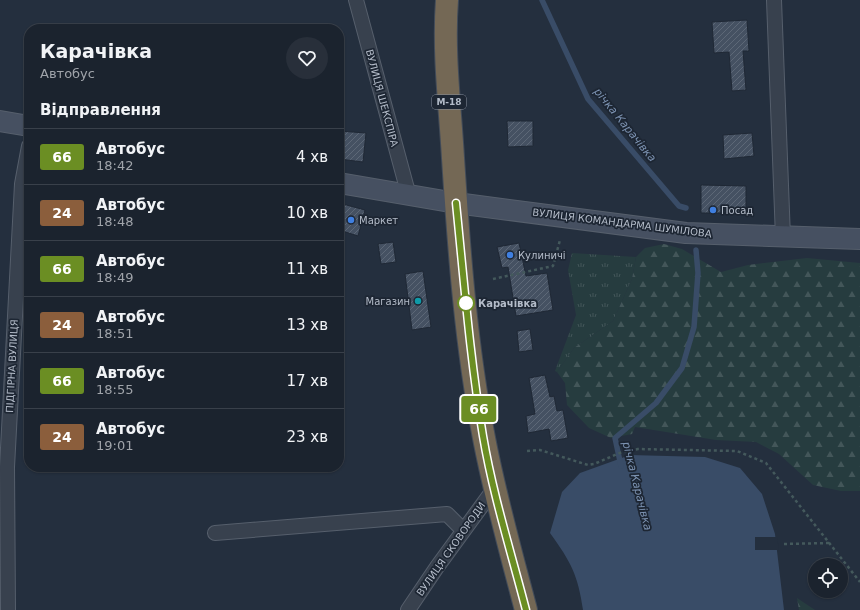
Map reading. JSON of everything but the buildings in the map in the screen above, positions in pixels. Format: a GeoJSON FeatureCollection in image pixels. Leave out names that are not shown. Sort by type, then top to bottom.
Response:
{"type":"FeatureCollection","features":[{"type":"Feature","properties":{"kind":"highway","name":"М-18"},"geometry":{"type":"LineString","coordinates":[[446,0],[447,67],[456,203],[470,349],[483,437],[494,489],[526,610]]}},
{"type":"Feature","properties":{"kind":"street","name":"ВУЛИЦЯ ШЕКСПІРА"},"geometry":{"type":"LineString","coordinates":[[356,0],[409,196]]}},
{"type":"Feature","properties":{"kind":"street"},"geometry":{"type":"LineString","coordinates":[[774,0],[783,238]]}},
{"type":"Feature","properties":{"kind":"street"},"geometry":{"type":"LineString","coordinates":[[0,121],[24,125]]}},
{"type":"Feature","properties":{"kind":"street","name":"ПІДГІРНА ВУЛИЦЯ"},"geometry":{"type":"LineString","coordinates":[[8,610],[7,467],[22,184],[24,173]]}},
{"type":"Feature","properties":{"kind":"street","name":"ВУЛИЦЯ КОМАНДАРМА ШУМІЛОВА"},"geometry":{"type":"LineString","coordinates":[[344,184],[456,203],[686,233],[783,238],[860,239]]}},
{"type":"Feature","properties":{"kind":"street","name":"ВУЛИЦЯ СКОВОРОДИ"},"geometry":{"type":"LineString","coordinates":[[408,610],[463,530],[494,489]]}},
{"type":"Feature","properties":{"kind":"street"},"geometry":{"type":"LineString","coordinates":[[215,533],[447,514],[463,530]]}},
{"type":"Feature","properties":{"kind":"path"},"geometry":{"type":"LineString","coordinates":[[493,279],[553,266],[560,240]]}},
{"type":"Feature","properties":{"kind":"path"},"geometry":{"type":"LineString","coordinates":[[527,451],[540,450],[588,465],[622,452],[638,449],[737,451],[766,463],[860,582]]}},
{"type":"Feature","properties":{"kind":"path"},"geometry":{"type":"LineString","coordinates":[[784,544],[829,543]]}},
{"type":"Feature","properties":{"kind":"green space"},"geometry":{"type":"Polygon","coordinates":[[[664,244],[682,249],[721,272],[748,265],[807,258],[860,263],[860,491],[841,491],[813,485],[779,454],[756,442],[716,440],[635,427],[632,434],[611,438],[589,428],[567,405],[565,383],[557,372],[574,348],[613,321],[632,279],[636,257],[645,248],[664,244]]]}},
{"type":"Feature","properties":{"kind":"green space"},"geometry":{"type":"Polygon","coordinates":[[[572,253],[636,257],[632,279],[613,321],[574,348],[557,372],[555,371],[576,315],[568,270],[572,253]]]}},
{"type":"Feature","properties":{"kind":"green space"},"geometry":{"type":"Polygon","coordinates":[[[797,598],[815,610],[799,610],[797,598]]]}},
{"type":"Feature","properties":{"kind":"water"},"geometry":{"type":"Polygon","coordinates":[[[630,455],[705,457],[740,468],[762,494],[775,534],[784,610],[583,610],[576,578],[563,552],[550,533],[562,492],[580,473],[630,455]]]}},
{"type":"Feature","properties":{"kind":"pier"},"geometry":{"type":"Polygon","coordinates":[[[755,537],[777,537],[779,550],[755,550],[755,537]]]}},
{"type":"Feature","properties":{"kind":"waterway","name":"річка Карачівка"},"geometry":{"type":"LineString","coordinates":[[542,0],[588,99],[679,206],[686,208]]}},
{"type":"Feature","properties":{"kind":"waterway","name":"річка Карачівка"},"geometry":{"type":"LineString","coordinates":[[621,466],[615,438],[656,403],[682,368],[694,327],[698,273],[696,250]]}},
{"type":"Feature","properties":{"kind":"bus line","name":"66"},"geometry":{"type":"LineString","coordinates":[[456,203],[470,349],[483,437],[494,489],[526,610]]}},
{"type":"Feature","properties":{"kind":"place","name":"Посад"},"geometry":{"type":"Point","coordinates":[713,210]}},
{"type":"Feature","properties":{"kind":"place","name":"Маркет"},"geometry":{"type":"Point","coordinates":[351,220]}},
{"type":"Feature","properties":{"kind":"place","name":"Кулиничі"},"geometry":{"type":"Point","coordinates":[510,255]}},
{"type":"Feature","properties":{"kind":"place","name":"Магазин"},"geometry":{"type":"Point","coordinates":[418,301]}},
{"type":"Feature","properties":{"kind":"place","name":"Карачівка"},"geometry":{"type":"Point","coordinates":[466,303]}}]}
